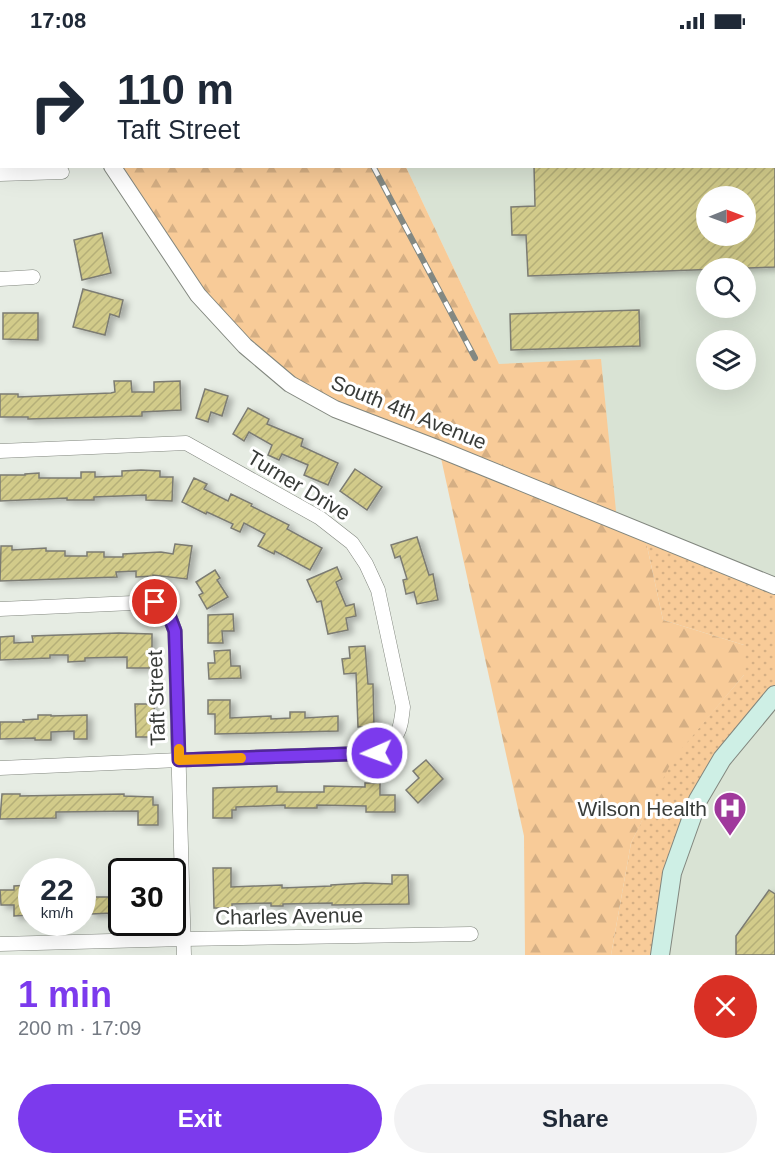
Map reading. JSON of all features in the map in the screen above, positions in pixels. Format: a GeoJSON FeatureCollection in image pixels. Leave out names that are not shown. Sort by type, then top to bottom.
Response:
{"type":"FeatureCollection","features":[{"type":"Feature","properties":{"kind":"main road"},"geometry":{"type":"LineString","coordinates":[[660,955],[672,873],[698,801],[722,759],[775,695]]}},
{"type":"Feature","properties":{"kind":"street","name":"South 4th Avenue"},"geometry":{"type":"LineString","coordinates":[[113,168],[198,295],[245,346],[290,384],[335,410],[439,449],[775,586]]}},
{"type":"Feature","properties":{"kind":"street"},"geometry":{"type":"LineString","coordinates":[[0,174],[62,172]]}},
{"type":"Feature","properties":{"kind":"street"},"geometry":{"type":"LineString","coordinates":[[0,279],[33,277]]}},
{"type":"Feature","properties":{"kind":"street","name":"Turner Drive"},"geometry":{"type":"LineString","coordinates":[[0,451],[186,443],[320,518],[352,543],[366,564],[378,590],[403,707],[401,725],[395,739],[377,753],[179,760]]}},
{"type":"Feature","properties":{"kind":"street","name":"Taft Street"},"geometry":{"type":"LineString","coordinates":[[0,609],[155,602],[167,610],[175,631],[184,955]]}},
{"type":"Feature","properties":{"kind":"street"},"geometry":{"type":"LineString","coordinates":[[0,768],[179,760]]}},
{"type":"Feature","properties":{"kind":"street","name":"Charles Avenue"},"geometry":{"type":"LineString","coordinates":[[0,944],[471,934]]}},
{"type":"Feature","properties":{"kind":"shaded area"},"geometry":{"type":"Polygon","coordinates":[[[406,168],[775,168],[775,586],[617,521],[499,364],[406,168]]]}},
{"type":"Feature","properties":{"kind":"shaded area","name":"Wilson Health"},"geometry":{"type":"Polygon","coordinates":[[[775,695],[775,955],[660,955],[698,800],[775,695]]]}},
{"type":"Feature","properties":{"kind":"green space"},"geometry":{"type":"Polygon","coordinates":[[[113,168],[406,168],[499,364],[601,359],[617,521],[644,532],[663,620],[744,645],[744,675],[673,759],[631,843],[611,955],[525,955],[524,836],[439,449],[335,409],[245,346],[113,168]]]}},
{"type":"Feature","properties":{"kind":"green space"},"geometry":{"type":"Polygon","coordinates":[[[644,532],[775,586],[775,695],[698,800],[660,955],[611,955],[631,843],[672,759],[744,675],[744,645],[663,620],[644,532]]]}},
{"type":"Feature","properties":{"kind":"building"},"geometry":{"type":"Polygon","coordinates":[[[534,168],[775,168],[775,267],[756,268],[756,258],[696,258],[696,270],[528,276],[526,235],[512,235],[511,207],[535,206],[534,168]]]}},
{"type":"Feature","properties":{"kind":"building"},"geometry":{"type":"Polygon","coordinates":[[[102,233],[111,273],[82,280],[74,240],[102,233]]]}},
{"type":"Feature","properties":{"kind":"building"},"geometry":{"type":"Polygon","coordinates":[[[83,289],[123,300],[119,317],[110,314],[105,335],[73,327],[83,289]]]}},
{"type":"Feature","properties":{"kind":"building"},"geometry":{"type":"Polygon","coordinates":[[[639,310],[640,346],[511,350],[510,314],[639,310]]]}},
{"type":"Feature","properties":{"kind":"building"},"geometry":{"type":"Polygon","coordinates":[[[3,313],[38,313],[38,340],[3,339],[3,313]]]}},
{"type":"Feature","properties":{"kind":"building"},"geometry":{"type":"Polygon","coordinates":[[[114,381],[131,381],[132,392],[154,392],[154,382],[180,381],[181,410],[142,412],[142,416],[28,419],[28,417],[0,417],[0,394],[18,394],[18,397],[111,393],[115,392],[114,381]]]}},
{"type":"Feature","properties":{"kind":"building"},"geometry":{"type":"Polygon","coordinates":[[[205,389],[228,396],[222,416],[211,412],[208,422],[196,418],[205,389]]]}},
{"type":"Feature","properties":{"kind":"building"},"geometry":{"type":"Polygon","coordinates":[[[248,408],[269,419],[267,424],[303,439],[301,446],[338,463],[328,485],[304,475],[308,465],[282,454],[279,460],[268,455],[272,445],[249,432],[244,441],[233,434],[248,408]]]}},
{"type":"Feature","properties":{"kind":"building"},"geometry":{"type":"Polygon","coordinates":[[[355,469],[382,487],[367,510],[340,491],[355,469]]]}},
{"type":"Feature","properties":{"kind":"building"},"geometry":{"type":"Polygon","coordinates":[[[122,471],[160,471],[160,477],[173,477],[172,501],[146,500],[146,495],[94,497],[94,500],[67,500],[67,498],[0,501],[0,475],[39,473],[39,478],[81,478],[81,472],[95,472],[95,477],[122,476],[122,471]]]}},
{"type":"Feature","properties":{"kind":"building"},"geometry":{"type":"Polygon","coordinates":[[[194,478],[207,484],[204,489],[228,501],[231,494],[252,504],[251,506],[289,525],[287,529],[322,548],[310,570],[275,551],[274,554],[258,546],[265,534],[244,523],[240,532],[231,528],[233,524],[182,502],[194,478]]]}},
{"type":"Feature","properties":{"kind":"building"},"geometry":{"type":"Polygon","coordinates":[[[417,537],[429,575],[433,574],[438,600],[417,604],[414,592],[406,594],[403,580],[407,579],[400,556],[395,558],[391,545],[417,537]]]}},
{"type":"Feature","properties":{"kind":"building"},"geometry":{"type":"Polygon","coordinates":[[[175,544],[192,546],[187,579],[153,575],[136,577],[136,571],[116,572],[117,577],[0,581],[1,546],[12,546],[12,550],[46,548],[46,551],[65,551],[65,556],[87,556],[87,552],[104,552],[104,557],[123,557],[123,554],[161,552],[173,554],[175,544]]]}},
{"type":"Feature","properties":{"kind":"building"},"geometry":{"type":"Polygon","coordinates":[[[337,567],[342,579],[336,582],[346,606],[354,604],[356,616],[346,618],[348,630],[328,634],[321,601],[317,602],[307,580],[337,567]]]}},
{"type":"Feature","properties":{"kind":"building"},"geometry":{"type":"Polygon","coordinates":[[[215,570],[220,578],[217,580],[228,597],[207,609],[199,595],[203,593],[196,582],[215,570]]]}},
{"type":"Feature","properties":{"kind":"building"},"geometry":{"type":"Polygon","coordinates":[[[233,614],[234,631],[222,631],[223,643],[208,643],[208,615],[233,614]]]}},
{"type":"Feature","properties":{"kind":"building"},"geometry":{"type":"Polygon","coordinates":[[[152,634],[152,668],[127,668],[127,657],[85,658],[85,661],[68,662],[68,655],[50,655],[50,658],[0,660],[0,637],[14,636],[14,643],[33,642],[32,636],[152,634]]]}},
{"type":"Feature","properties":{"kind":"building"},"geometry":{"type":"Polygon","coordinates":[[[365,646],[368,684],[373,684],[374,726],[358,727],[356,673],[344,674],[342,659],[350,658],[349,647],[365,646]]]}},
{"type":"Feature","properties":{"kind":"building"},"geometry":{"type":"Polygon","coordinates":[[[230,650],[231,666],[240,666],[241,678],[209,679],[208,663],[215,663],[214,651],[230,650]]]}},
{"type":"Feature","properties":{"kind":"building"},"geometry":{"type":"Polygon","coordinates":[[[208,700],[230,700],[230,718],[271,716],[271,719],[290,718],[290,712],[305,712],[305,718],[338,716],[338,731],[215,734],[215,714],[208,714],[208,700]]]}},
{"type":"Feature","properties":{"kind":"building"},"geometry":{"type":"Polygon","coordinates":[[[135,704],[154,704],[155,726],[152,726],[152,737],[136,737],[135,704]]]}},
{"type":"Feature","properties":{"kind":"building"},"geometry":{"type":"Polygon","coordinates":[[[38,715],[87,715],[87,739],[74,739],[74,731],[51,732],[51,740],[0,739],[0,722],[24,722],[23,720],[38,719],[38,715]]]}},
{"type":"Feature","properties":{"kind":"building"},"geometry":{"type":"Polygon","coordinates":[[[426,760],[443,779],[418,803],[406,790],[419,778],[413,771],[426,760]]]}},
{"type":"Feature","properties":{"kind":"building"},"geometry":{"type":"Polygon","coordinates":[[[365,783],[380,783],[380,795],[395,795],[395,812],[366,812],[366,806],[317,805],[317,808],[285,808],[285,805],[236,807],[236,810],[232,810],[232,818],[213,818],[213,788],[277,786],[277,792],[324,792],[324,786],[365,787],[365,783]]]}},
{"type":"Feature","properties":{"kind":"building"},"geometry":{"type":"Polygon","coordinates":[[[2,794],[20,794],[20,796],[124,794],[124,796],[153,797],[153,805],[158,805],[158,825],[138,825],[138,811],[56,812],[56,818],[0,819],[2,794]]]}},
{"type":"Feature","properties":{"kind":"building"},"geometry":{"type":"Polygon","coordinates":[[[213,868],[231,868],[231,887],[282,885],[282,888],[365,883],[392,884],[392,875],[408,875],[409,904],[332,905],[332,903],[271,906],[271,903],[232,904],[232,908],[214,908],[213,868]]]}},
{"type":"Feature","properties":{"kind":"building"},"geometry":{"type":"Polygon","coordinates":[[[14,886],[18,886],[18,916],[14,916],[14,905],[1,905],[0,890],[14,890],[14,886]]]}},
{"type":"Feature","properties":{"kind":"building"},"geometry":{"type":"Polygon","coordinates":[[[769,890],[775,894],[775,955],[736,955],[736,936],[769,890]]]}},
{"type":"Feature","properties":{"kind":"building"},"geometry":{"type":"Polygon","coordinates":[[[96,897],[108,897],[108,913],[96,914],[96,897]]]}},
{"type":"Feature","properties":{"kind":"railway"},"geometry":{"type":"LineString","coordinates":[[374,168],[475,358]]}},
{"type":"Feature","properties":{"kind":"slow traffic"},"geometry":{"type":"LineString","coordinates":[[179,749],[179,760],[241,758]]}},
{"type":"Feature","properties":{"kind":"place","name":"Wilson Health"},"geometry":{"type":"Point","coordinates":[730,837]}},
{"type":"Feature","properties":{"kind":"route"},"geometry":{"type":"LineString","coordinates":[[155,602],[167,610],[175,631],[179,760],[377,753]]}}]}
